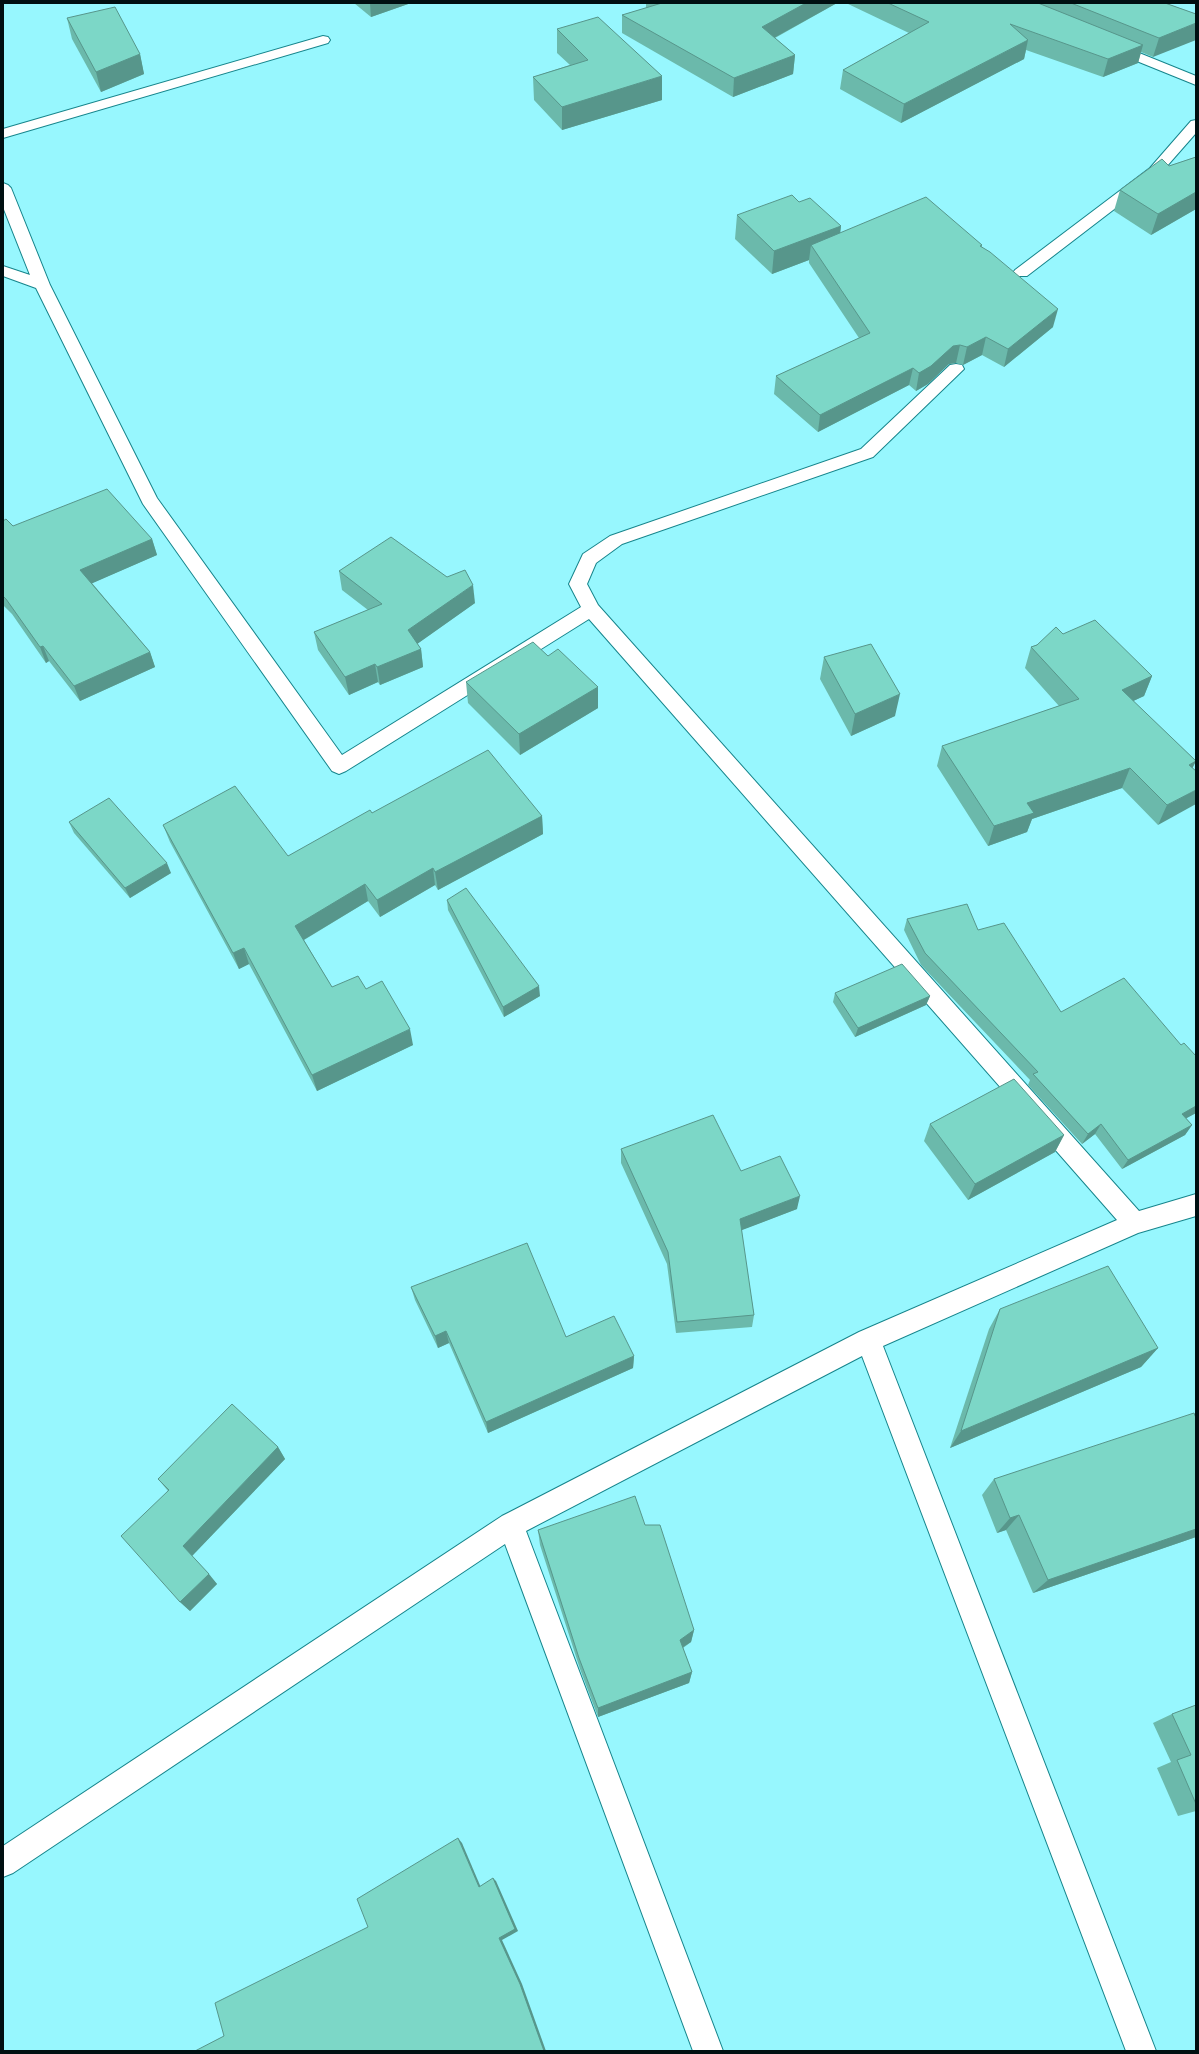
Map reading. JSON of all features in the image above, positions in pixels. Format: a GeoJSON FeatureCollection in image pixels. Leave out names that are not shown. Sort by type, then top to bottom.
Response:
{"type":"FeatureCollection","features":[{"type":"Feature","properties":{"kind":"street"},"geometry":{"type":"LineString","coordinates":[[3,134],[323,40]]}},
{"type":"Feature","properties":{"kind":"street"},"geometry":{"type":"LineString","coordinates":[[1100,42],[1196,81]]}},
{"type":"Feature","properties":{"kind":"street"},"geometry":{"type":"LineString","coordinates":[[1021,273],[1155,171],[1196,124]]}},
{"type":"Feature","properties":{"kind":"street"},"geometry":{"type":"LineString","coordinates":[[3,188],[42,285],[149,500],[339,766],[591,609]]}},
{"type":"Feature","properties":{"kind":"street"},"geometry":{"type":"LineString","coordinates":[[3,271],[42,285]]}},
{"type":"Feature","properties":{"kind":"street"},"geometry":{"type":"LineString","coordinates":[[956,369],[867,453],[771,484],[616,540],[589,559],[578,584],[591,609],[1135,1224]]}},
{"type":"Feature","properties":{"kind":"street"},"geometry":{"type":"LineString","coordinates":[[3,1863],[511,1525],[868,1340],[1135,1224],[1196,1205]]}},
{"type":"Feature","properties":{"kind":"street"},"geometry":{"type":"LineString","coordinates":[[868,1340],[1141,2051]]}},
{"type":"Feature","properties":{"kind":"street"},"geometry":{"type":"LineString","coordinates":[[511,1525],[708,2051]]}},
{"type":"Feature","properties":{"kind":"building"},"geometry":{"type":"Polygon","coordinates":[[[662,3],[806,3],[762,27],[795,55],[734,78],[622,15],[662,3]]]}},
{"type":"Feature","properties":{"kind":"building"},"geometry":{"type":"Polygon","coordinates":[[[888,3],[1038,3],[1143,45],[1108,59],[1010,24],[1028,40],[904,104],[843,70],[929,22],[888,3]]]}},
{"type":"Feature","properties":{"kind":"building"},"geometry":{"type":"Polygon","coordinates":[[[1071,3],[1165,3],[1196,14],[1196,23],[1159,38],[1071,3]]]}},
{"type":"Feature","properties":{"kind":"building"},"geometry":{"type":"Polygon","coordinates":[[[115,7],[140,54],[96,72],[67,18],[115,7]]]}},
{"type":"Feature","properties":{"kind":"building"},"geometry":{"type":"Polygon","coordinates":[[[598,17],[662,76],[562,107],[533,77],[588,60],[557,29],[598,17]]]}},
{"type":"Feature","properties":{"kind":"building"},"geometry":{"type":"Polygon","coordinates":[[[1196,157],[1196,192],[1158,214],[1120,190],[1162,159],[1169,166],[1196,157]]]}},
{"type":"Feature","properties":{"kind":"building"},"geometry":{"type":"Polygon","coordinates":[[[792,195],[799,202],[810,198],[841,226],[774,251],[737,215],[792,195]]]}},
{"type":"Feature","properties":{"kind":"building"},"geometry":{"type":"Polygon","coordinates":[[[926,197],[982,245],[980,246],[990,252],[1058,309],[1008,349],[986,337],[967,347],[960,345],[953,346],[931,366],[919,373],[913,368],[820,415],[776,376],[870,333],[811,245],[926,197]]]}},
{"type":"Feature","properties":{"kind":"building"},"geometry":{"type":"Polygon","coordinates":[[[107,489],[152,539],[80,570],[150,652],[74,686],[43,646],[40,647],[3,596],[3,521],[6,519],[13,526],[107,489]]]}},
{"type":"Feature","properties":{"kind":"building"},"geometry":{"type":"Polygon","coordinates":[[[391,537],[447,577],[465,570],[473,585],[408,630],[421,649],[377,667],[375,664],[345,677],[314,632],[382,604],[339,571],[391,537]]]}},
{"type":"Feature","properties":{"kind":"building"},"geometry":{"type":"Polygon","coordinates":[[[1095,620],[1152,676],[1122,690],[1196,761],[1189,765],[1196,771],[1196,790],[1167,805],[1130,768],[1027,803],[1034,813],[994,826],[942,746],[1079,699],[1031,647],[1037,645],[1056,627],[1063,634],[1095,620]]]}},
{"type":"Feature","properties":{"kind":"building"},"geometry":{"type":"Polygon","coordinates":[[[533,642],[548,656],[558,649],[598,687],[519,734],[466,682],[533,642]]]}},
{"type":"Feature","properties":{"kind":"building"},"geometry":{"type":"Polygon","coordinates":[[[871,644],[900,694],[855,714],[824,657],[871,644]]]}},
{"type":"Feature","properties":{"kind":"building"},"geometry":{"type":"Polygon","coordinates":[[[488,750],[542,816],[435,872],[433,868],[377,900],[365,884],[295,926],[332,987],[358,976],[366,989],[382,981],[410,1029],[312,1075],[244,948],[233,953],[163,825],[235,786],[288,856],[370,810],[372,813],[488,750]]]}},
{"type":"Feature","properties":{"kind":"building"},"geometry":{"type":"Polygon","coordinates":[[[109,798],[167,863],[125,888],[69,822],[109,798]]]}},
{"type":"Feature","properties":{"kind":"building"},"geometry":{"type":"Polygon","coordinates":[[[466,888],[539,986],[503,1007],[447,900],[466,888]]]}},
{"type":"Feature","properties":{"kind":"building"},"geometry":{"type":"Polygon","coordinates":[[[967,904],[978,930],[1004,923],[1061,1012],[1124,978],[1181,1045],[1184,1043],[1196,1056],[1196,1106],[1182,1114],[1192,1125],[1128,1160],[1101,1124],[1088,1134],[1033,1074],[1038,1072],[925,953],[907,919],[967,904]]]}},
{"type":"Feature","properties":{"kind":"building"},"geometry":{"type":"Polygon","coordinates":[[[902,964],[930,996],[858,1028],[835,993],[902,964]]]}},
{"type":"Feature","properties":{"kind":"building"},"geometry":{"type":"Polygon","coordinates":[[[1014,1079],[1064,1135],[975,1184],[930,1124],[1014,1079]]]}},
{"type":"Feature","properties":{"kind":"building"},"geometry":{"type":"Polygon","coordinates":[[[713,1115],[741,1171],[780,1156],[800,1196],[740,1219],[754,1315],[677,1322],[668,1252],[621,1149],[713,1115]]]}},
{"type":"Feature","properties":{"kind":"building"},"geometry":{"type":"Polygon","coordinates":[[[527,1243],[566,1337],[614,1316],[634,1356],[486,1422],[446,1331],[435,1336],[411,1287],[527,1243]]]}},
{"type":"Feature","properties":{"kind":"building"},"geometry":{"type":"Polygon","coordinates":[[[1108,1266],[1158,1348],[961,1431],[1000,1309],[1108,1266]]]}},
{"type":"Feature","properties":{"kind":"building"},"geometry":{"type":"Polygon","coordinates":[[[232,1404],[278,1447],[183,1546],[209,1574],[180,1602],[121,1536],[169,1490],[158,1479],[232,1404]]]}},
{"type":"Feature","properties":{"kind":"building"},"geometry":{"type":"Polygon","coordinates":[[[1194,1413],[1196,1418],[1196,1529],[1048,1580],[1019,1515],[1010,1518],[994,1479],[1194,1413]]]}},
{"type":"Feature","properties":{"kind":"building"},"geometry":{"type":"Polygon","coordinates":[[[635,1496],[645,1525],[660,1525],[694,1630],[680,1640],[692,1672],[598,1708],[579,1658],[538,1530],[635,1496]]]}},
{"type":"Feature","properties":{"kind":"building"},"geometry":{"type":"Polygon","coordinates":[[[1196,1705],[1196,1804],[1177,1760],[1191,1755],[1172,1714],[1196,1705]]]}},
{"type":"Feature","properties":{"kind":"building"},"geometry":{"type":"Polygon","coordinates":[[[458,1838],[479,1887],[493,1878],[515,1929],[499,1938],[520,1984],[544,2051],[195,2051],[224,2036],[215,2003],[368,1927],[357,1899],[458,1838]]]}}]}
